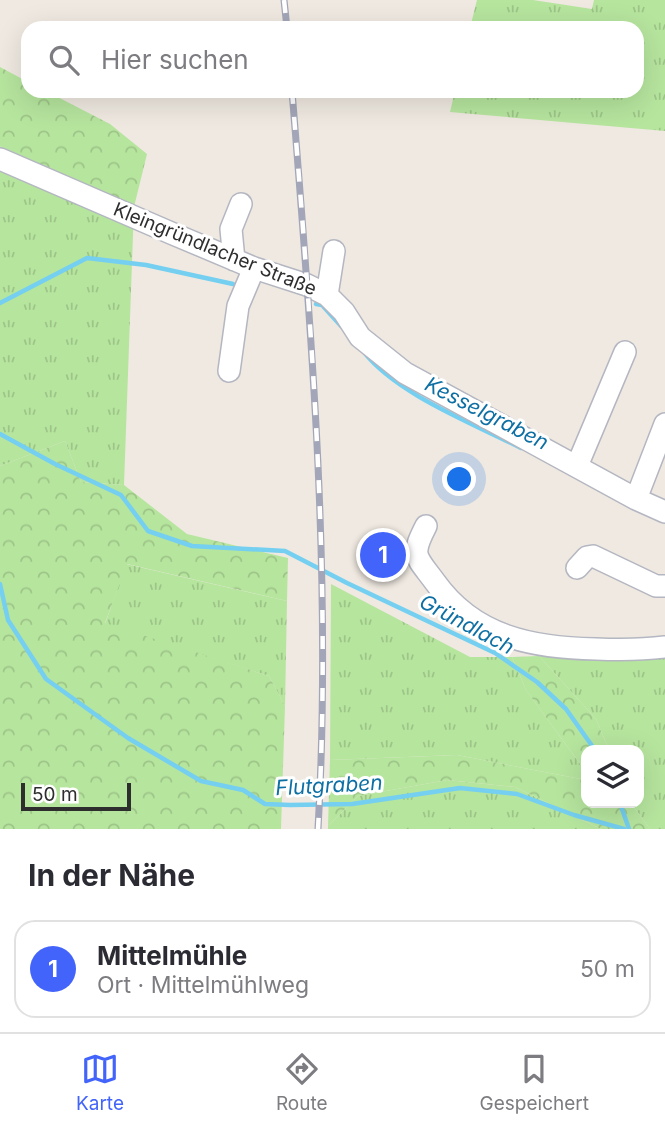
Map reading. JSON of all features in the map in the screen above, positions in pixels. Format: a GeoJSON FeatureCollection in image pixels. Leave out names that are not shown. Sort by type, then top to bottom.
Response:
{"type":"FeatureCollection","features":[{"type":"Feature","properties":{"kind":"street","name":"Kleingründlacher Straße"},"geometry":{"type":"LineString","coordinates":[[0,159],[234,260],[327,295],[344,312],[360,337],[405,373],[636,499],[665,512]]}},
{"type":"Feature","properties":{"kind":"street"},"geometry":{"type":"LineString","coordinates":[[234,260],[231,229],[241,204]]}},
{"type":"Feature","properties":{"kind":"street"},"geometry":{"type":"LineString","coordinates":[[327,295],[334,251]]}},
{"type":"Feature","properties":{"kind":"street"},"geometry":{"type":"LineString","coordinates":[[229,371],[238,306],[254,268]]}},
{"type":"Feature","properties":{"kind":"street"},"geometry":{"type":"LineString","coordinates":[[577,467],[625,352]]}},
{"type":"Feature","properties":{"kind":"street"},"geometry":{"type":"LineString","coordinates":[[636,499],[665,424]]}},
{"type":"Feature","properties":{"kind":"street"},"geometry":{"type":"LineString","coordinates":[[426,526],[416,546],[418,559],[453,605],[489,629],[532,645],[564,649],[640,650],[665,647]]}},
{"type":"Feature","properties":{"kind":"street"},"geometry":{"type":"LineString","coordinates":[[577,568],[587,557],[593,556],[656,586],[665,586]]}},
{"type":"Feature","properties":{"kind":"green space"},"geometry":{"type":"Polygon","coordinates":[[[477,0],[533,0],[592,9],[594,0],[665,0],[665,131],[450,112],[453,98],[644,98],[644,21],[472,21],[477,0]]]}},
{"type":"Feature","properties":{"kind":"green space"},"geometry":{"type":"Polygon","coordinates":[[[0,67],[21,78],[21,98],[60,98],[110,124],[147,154],[134,207],[0,146],[0,67]]]}},
{"type":"Feature","properties":{"kind":"green space"},"geometry":{"type":"Polygon","coordinates":[[[0,146],[134,207],[124,485],[81,482],[65,441],[0,466],[0,146]]]}},
{"type":"Feature","properties":{"kind":"green space"},"geometry":{"type":"Polygon","coordinates":[[[65,441],[81,482],[124,485],[187,534],[288,558],[287,601],[127,564],[105,623],[269,676],[285,706],[281,829],[0,829],[0,466],[65,441]]]}},
{"type":"Feature","properties":{"kind":"green space"},"geometry":{"type":"Polygon","coordinates":[[[126,564],[287,601],[285,706],[269,676],[105,624],[126,564]]]}},
{"type":"Feature","properties":{"kind":"green space"},"geometry":{"type":"Polygon","coordinates":[[[331,584],[470,657],[512,657],[526,690],[581,765],[581,779],[457,755],[330,760],[331,584]]]}},
{"type":"Feature","properties":{"kind":"green space"},"geometry":{"type":"Polygon","coordinates":[[[665,652],[665,829],[650,829],[635,808],[644,808],[644,745],[607,745],[596,719],[539,656],[644,656],[665,652]]]}},
{"type":"Feature","properties":{"kind":"green space"},"geometry":{"type":"Polygon","coordinates":[[[539,656],[596,719],[607,745],[581,745],[581,765],[526,690],[512,657],[539,656]]]}},
{"type":"Feature","properties":{"kind":"green space"},"geometry":{"type":"Polygon","coordinates":[[[457,755],[581,779],[581,808],[635,808],[650,829],[601,829],[515,787],[447,780],[358,796],[328,826],[330,760],[457,755]]]}},
{"type":"Feature","properties":{"kind":"green space"},"geometry":{"type":"Polygon","coordinates":[[[447,780],[515,787],[601,829],[328,829],[358,796],[447,780]]]}},
{"type":"Feature","properties":{"kind":"waterway","name":"Kesselgraben"},"geometry":{"type":"LineString","coordinates":[[0,303],[87,258],[146,265],[233,284]]}},
{"type":"Feature","properties":{"kind":"waterway","name":"Kesselgraben"},"geometry":{"type":"LineString","coordinates":[[316,304],[322,305],[341,326]]}},
{"type":"Feature","properties":{"kind":"waterway","name":"Kesselgraben"},"geometry":{"type":"LineString","coordinates":[[363,351],[395,381],[415,394],[521,448]]}},
{"type":"Feature","properties":{"kind":"waterway","name":"Gründlach"},"geometry":{"type":"LineString","coordinates":[[0,434],[121,495],[148,531],[192,546],[285,551],[495,653],[537,682],[566,709],[591,745]]}},
{"type":"Feature","properties":{"kind":"waterway","name":"Flutgraben"},"geometry":{"type":"LineString","coordinates":[[0,584],[8,620],[46,679],[128,738],[201,781],[243,790],[265,804],[352,804],[460,788],[517,794],[574,815],[624,829]]}},
{"type":"Feature","properties":{"kind":"waterway","name":"Gründlach"},"geometry":{"type":"LineString","coordinates":[[622,808],[629,829]]}},
{"type":"Feature","properties":{"kind":"railway"},"geometry":{"type":"LineString","coordinates":[[284,0],[286,21]]}},
{"type":"Feature","properties":{"kind":"railway"},"geometry":{"type":"LineString","coordinates":[[293,98],[318,460],[323,644],[318,829]]}},
{"type":"Feature","properties":{"kind":"place","name":"Mittelmühle"},"geometry":{"type":"Point","coordinates":[383,555]}}]}
